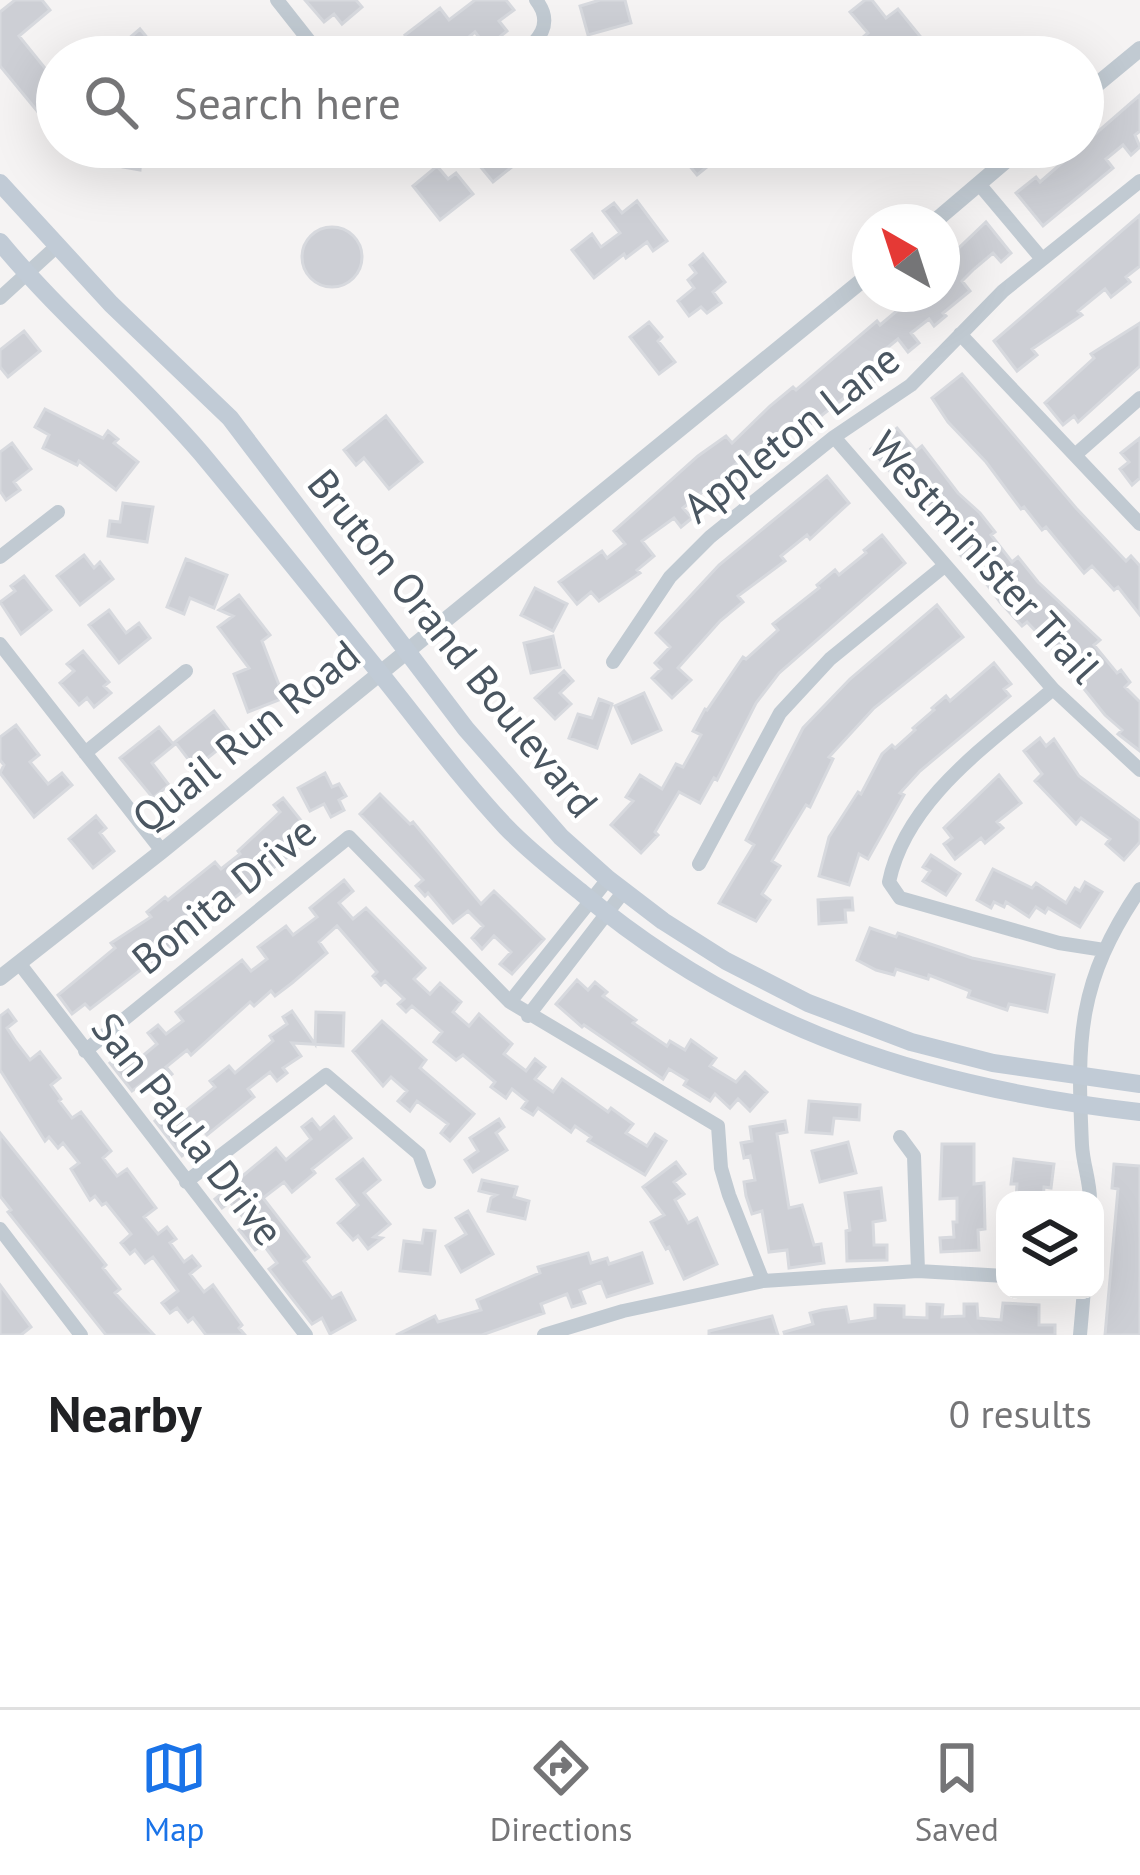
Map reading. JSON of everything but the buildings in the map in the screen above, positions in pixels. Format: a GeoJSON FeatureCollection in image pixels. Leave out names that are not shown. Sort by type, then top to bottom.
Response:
{"type":"FeatureCollection","features":[{"type":"Feature","properties":{"kind":"main road","name":"Bruton Orand Boulevard"},"geometry":{"type":"LineString","coordinates":[[0,183],[56,247],[230,418],[466,729],[561,837],[616,885],[726,961],[808,1003],[911,1042],[993,1063],[1140,1084]]}},
{"type":"Feature","properties":{"kind":"main road","name":"Bruton Orand Boulevard"},"geometry":{"type":"LineString","coordinates":[[0,242],[197,449],[509,830],[598,907],[719,991],[847,1050],[941,1078],[1082,1106],[1140,1112]]}},
{"type":"Feature","properties":{"kind":"street"},"geometry":{"type":"LineString","coordinates":[[277,0],[305,36]]}},
{"type":"Feature","properties":{"kind":"street"},"geometry":{"type":"LineString","coordinates":[[536,0],[544,10],[545,27],[540,36]]}},
{"type":"Feature","properties":{"kind":"street"},"geometry":{"type":"LineString","coordinates":[[1104,79],[1140,49]]}},
{"type":"Feature","properties":{"kind":"street"},"geometry":{"type":"LineString","coordinates":[[955,204],[998,168]]}},
{"type":"Feature","properties":{"kind":"street","name":"Appleton Lane"},"geometry":{"type":"LineString","coordinates":[[613,662],[670,577],[710,537],[834,436],[911,385],[1042,259],[1140,181]]}},
{"type":"Feature","properties":{"kind":"street"},"geometry":{"type":"LineString","coordinates":[[979,184],[1042,259]]}},
{"type":"Feature","properties":{"kind":"street"},"geometry":{"type":"LineString","coordinates":[[0,298],[56,247]]}},
{"type":"Feature","properties":{"kind":"street","name":"Quail Run Road"},"geometry":{"type":"LineString","coordinates":[[0,977],[162,851],[852,289]]}},
{"type":"Feature","properties":{"kind":"street"},"geometry":{"type":"LineString","coordinates":[[960,334],[1140,524]]}},
{"type":"Feature","properties":{"kind":"street"},"geometry":{"type":"LineString","coordinates":[[1075,455],[1140,398]]}},
{"type":"Feature","properties":{"kind":"street","name":"Westminister Trail"},"geometry":{"type":"LineString","coordinates":[[834,436],[1053,689],[1140,770]]}},
{"type":"Feature","properties":{"kind":"street"},"geometry":{"type":"LineString","coordinates":[[0,557],[58,512]]}},
{"type":"Feature","properties":{"kind":"street"},"geometry":{"type":"LineString","coordinates":[[699,864],[780,713],[830,659],[943,567]]}},
{"type":"Feature","properties":{"kind":"street"},"geometry":{"type":"LineString","coordinates":[[0,644],[162,851]]}},
{"type":"Feature","properties":{"kind":"street"},"geometry":{"type":"LineString","coordinates":[[85,753],[186,671]]}},
{"type":"Feature","properties":{"kind":"street"},"geometry":{"type":"LineString","coordinates":[[1053,689],[951,778],[924,809],[892,866],[889,882],[900,898],[1059,943],[1104,950]]}},
{"type":"Feature","properties":{"kind":"street","name":"Bonita Drive"},"geometry":{"type":"LineString","coordinates":[[85,1051],[349,837],[510,1002]]}},
{"type":"Feature","properties":{"kind":"street"},"geometry":{"type":"LineString","coordinates":[[616,885],[510,1002],[718,1126],[728,1195],[763,1281]]}},
{"type":"Feature","properties":{"kind":"street"},"geometry":{"type":"LineString","coordinates":[[1089,1191],[1078,1074],[1080,1034],[1104,950],[1140,889]]}},
{"type":"Feature","properties":{"kind":"street"},"geometry":{"type":"LineString","coordinates":[[528,1016],[598,907]]}},
{"type":"Feature","properties":{"kind":"street","name":"San Paula Drive"},"geometry":{"type":"LineString","coordinates":[[19,963],[306,1335]]}},
{"type":"Feature","properties":{"kind":"street"},"geometry":{"type":"LineString","coordinates":[[186,1182],[326,1075],[419,1154],[429,1182]]}},
{"type":"Feature","properties":{"kind":"street"},"geometry":{"type":"LineString","coordinates":[[900,1137],[914,1156],[918,1271]]}},
{"type":"Feature","properties":{"kind":"street"},"geometry":{"type":"LineString","coordinates":[[0,1229],[80,1335]]}},
{"type":"Feature","properties":{"kind":"street"},"geometry":{"type":"LineString","coordinates":[[544,1335],[622,1311],[763,1281],[918,1271],[996,1275]]}},
{"type":"Feature","properties":{"kind":"street"},"geometry":{"type":"LineString","coordinates":[[1080,1335],[1083,1299]]}}]}
